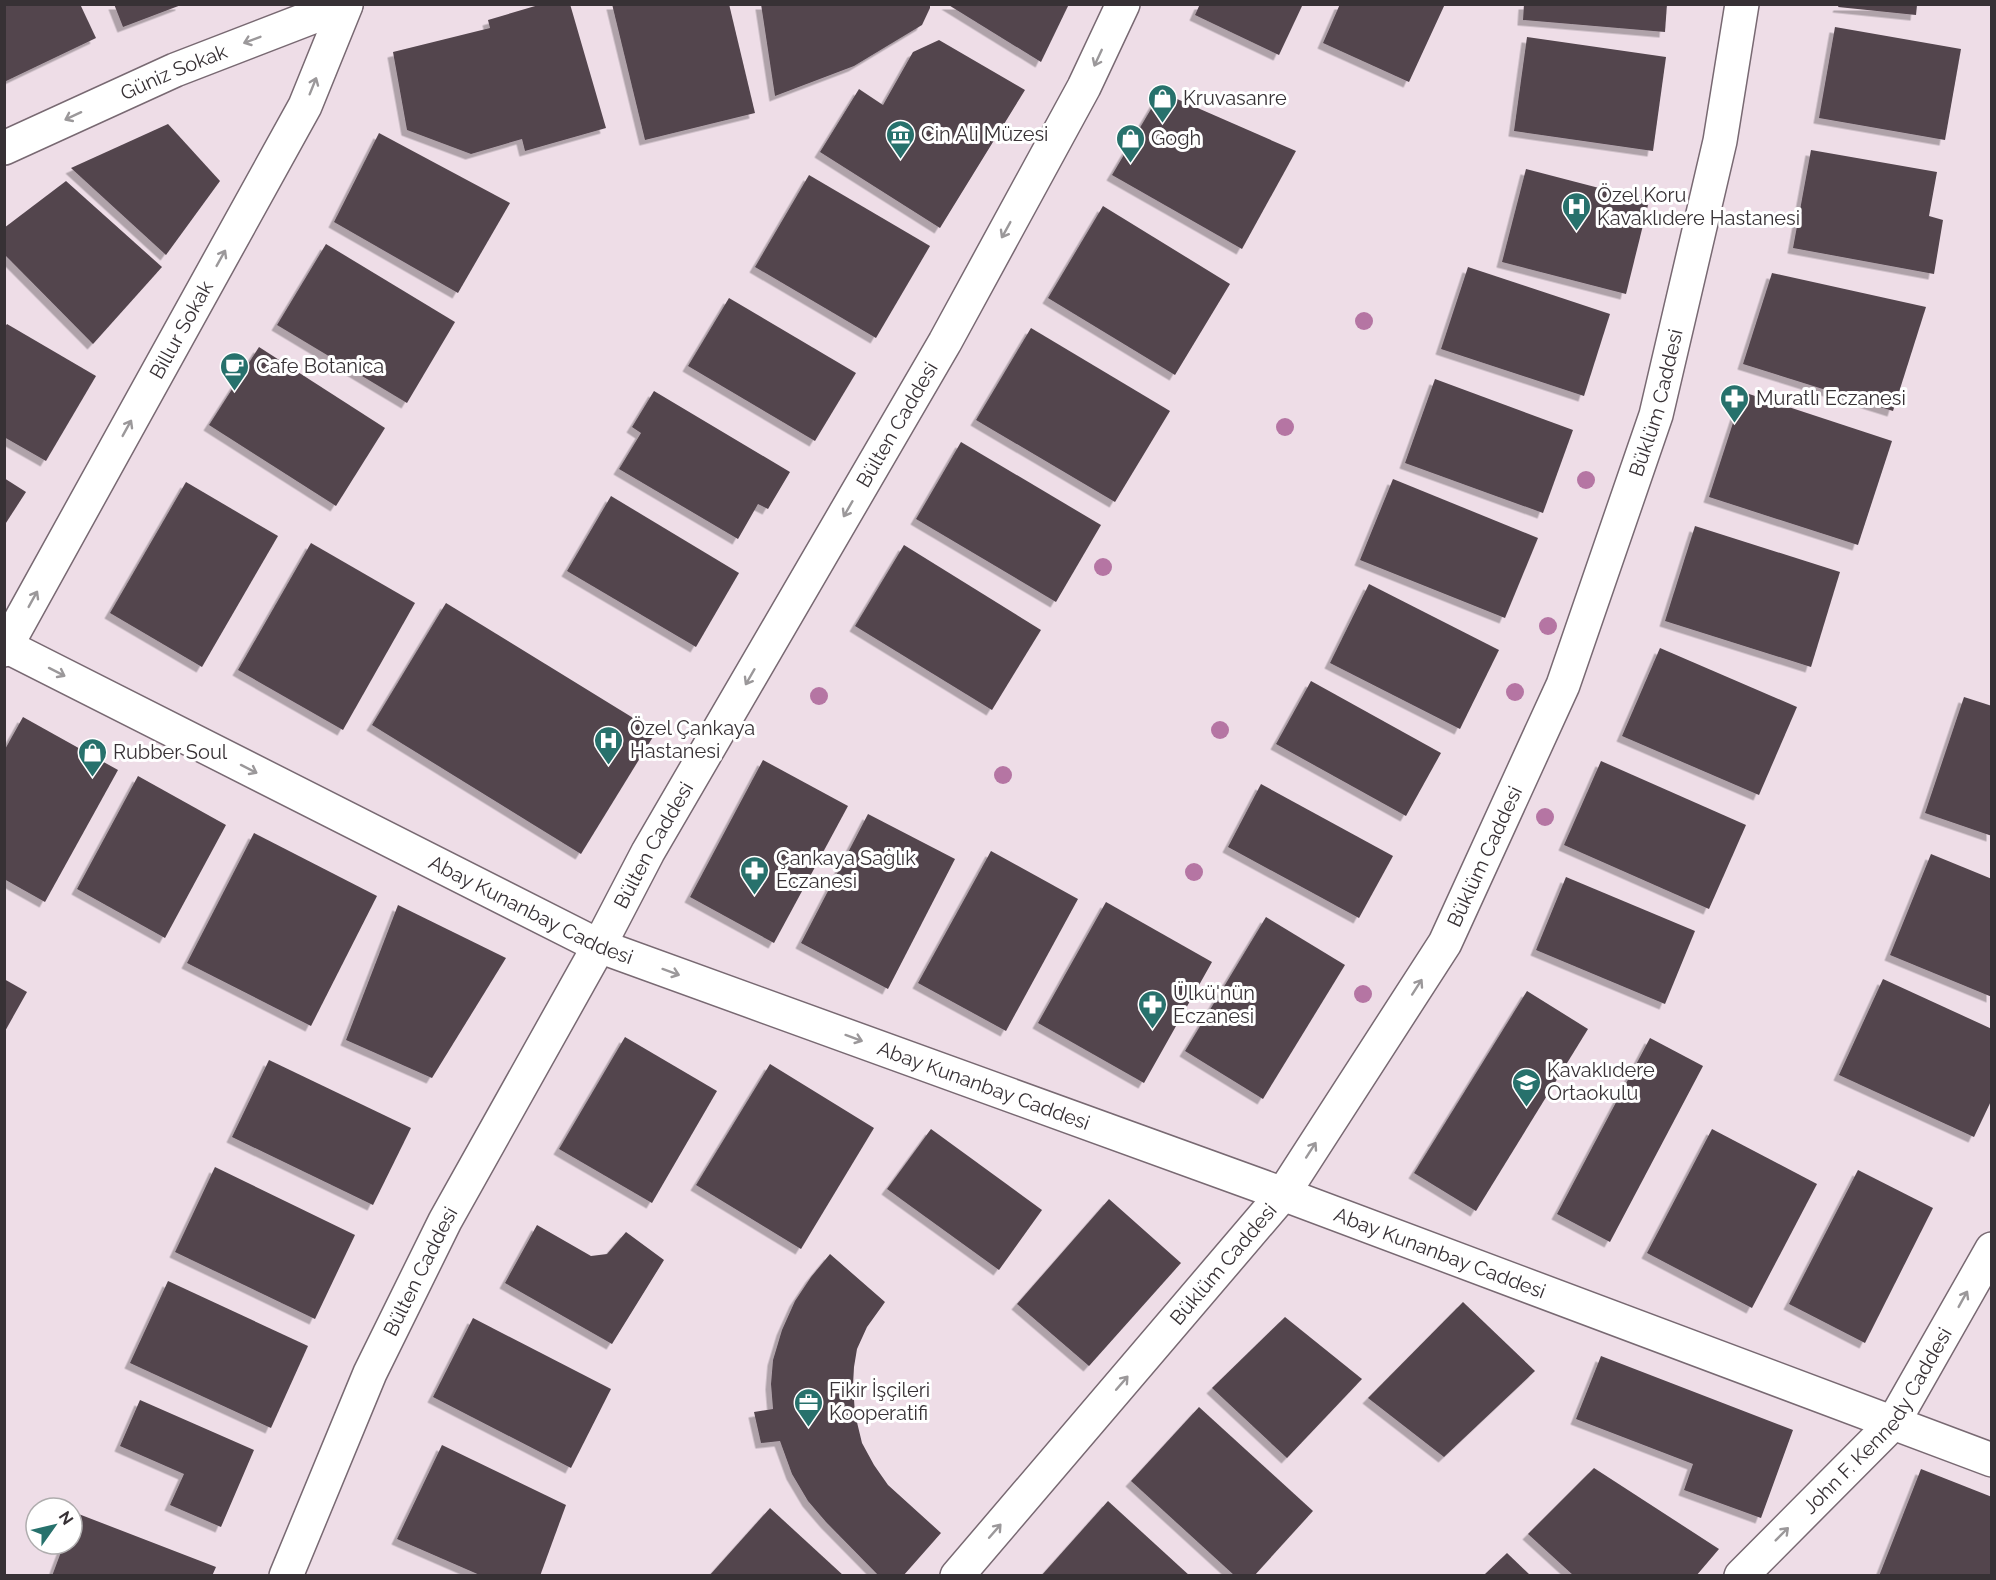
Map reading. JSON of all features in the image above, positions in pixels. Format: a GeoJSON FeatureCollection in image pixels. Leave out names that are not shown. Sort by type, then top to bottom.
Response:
{"type":"FeatureCollection","features":[{"type":"Feature","properties":{"kind":"street","name":"Bülten Caddesi"},"geometry":{"type":"LineString","coordinates":[[286,1575],[370,1373],[445,1221],[599,946],[648,852],[945,342],[1084,87],[1123,4]]}},
{"type":"Feature","properties":{"kind":"street","name":"Büklüm Caddesi"},"geometry":{"type":"LineString","coordinates":[[957,1575],[1283,1194],[1445,943],[1563,685],[1656,415],[1720,141],[1742,4]]}},
{"type":"Feature","properties":{"kind":"street","name":"Güniz Sokak"},"geometry":{"type":"LineString","coordinates":[[4,148],[175,70],[346,5]]}},
{"type":"Feature","properties":{"kind":"street","name":"Billur Sokak"},"geometry":{"type":"LineString","coordinates":[[5,647],[305,106],[346,5]]}},
{"type":"Feature","properties":{"kind":"street","name":"Abay Kunanbay Caddesi"},"geometry":{"type":"LineString","coordinates":[[5,647],[599,946],[1283,1194],[1992,1460]]}},
{"type":"Feature","properties":{"kind":"street","name":"John F. Kennedy Caddesi"},"geometry":{"type":"LineString","coordinates":[[1741,1575],[1893,1424],[1992,1249]]}},
{"type":"Feature","properties":{"kind":"building"},"geometry":{"type":"Polygon","coordinates":[[[4,4],[80,4],[96,38],[4,82],[4,4]]]}},
{"type":"Feature","properties":{"kind":"building"},"geometry":{"type":"Polygon","coordinates":[[[114,4],[181,4],[181,5],[123,27],[114,4]]]}},
{"type":"Feature","properties":{"kind":"building"},"geometry":{"type":"Polygon","coordinates":[[[542,4],[570,4],[606,128],[525,151],[522,139],[471,154],[407,130],[393,52],[490,28],[488,20],[542,4]]]}},
{"type":"Feature","properties":{"kind":"building"},"geometry":{"type":"Polygon","coordinates":[[[612,4],[729,4],[755,113],[645,140],[612,4]]]}},
{"type":"Feature","properties":{"kind":"building"},"geometry":{"type":"Polygon","coordinates":[[[761,4],[930,4],[930,8],[922,25],[854,66],[775,96],[761,4]]]}},
{"type":"Feature","properties":{"kind":"building"},"geometry":{"type":"Polygon","coordinates":[[[947,4],[1069,4],[1041,62],[947,4]]]}},
{"type":"Feature","properties":{"kind":"building"},"geometry":{"type":"Polygon","coordinates":[[[1200,4],[1303,4],[1279,55],[1195,15],[1200,4]]]}},
{"type":"Feature","properties":{"kind":"building"},"geometry":{"type":"Polygon","coordinates":[[[1340,4],[1445,4],[1409,82],[1323,43],[1340,4]]]}},
{"type":"Feature","properties":{"kind":"building"},"geometry":{"type":"Polygon","coordinates":[[[1524,4],[1667,4],[1665,32],[1523,20],[1524,4]]]}},
{"type":"Feature","properties":{"kind":"building"},"geometry":{"type":"Polygon","coordinates":[[[1839,5],[1917,5],[1916,15],[1838,7],[1839,5]]]}},
{"type":"Feature","properties":{"kind":"building"},"geometry":{"type":"Polygon","coordinates":[[[1835,27],[1961,49],[1945,140],[1819,118],[1835,27]]]}},
{"type":"Feature","properties":{"kind":"building"},"geometry":{"type":"Polygon","coordinates":[[[1527,37],[1666,57],[1653,151],[1514,131],[1527,37]]]}},
{"type":"Feature","properties":{"kind":"building"},"geometry":{"type":"Polygon","coordinates":[[[939,40],[1025,90],[940,228],[820,152],[859,89],[883,105],[913,52],[939,40]]]}},
{"type":"Feature","properties":{"kind":"building"},"geometry":{"type":"Polygon","coordinates":[[[1161,92],[1296,151],[1242,249],[1112,175],[1161,92]]]}},
{"type":"Feature","properties":{"kind":"building"},"geometry":{"type":"Polygon","coordinates":[[[168,124],[220,181],[166,255],[71,168],[168,124]]]}},
{"type":"Feature","properties":{"kind":"building"},"geometry":{"type":"Polygon","coordinates":[[[379,133],[510,203],[458,293],[334,222],[379,133]]]}},
{"type":"Feature","properties":{"kind":"building"},"geometry":{"type":"Polygon","coordinates":[[[1811,150],[1937,172],[1929,216],[1943,220],[1934,274],[1793,248],[1811,150]]]}},
{"type":"Feature","properties":{"kind":"building"},"geometry":{"type":"Polygon","coordinates":[[[1526,169],[1649,201],[1626,294],[1502,262],[1526,169]]]}},
{"type":"Feature","properties":{"kind":"building"},"geometry":{"type":"Polygon","coordinates":[[[809,175],[930,246],[876,338],[755,267],[809,175]]]}},
{"type":"Feature","properties":{"kind":"building"},"geometry":{"type":"Polygon","coordinates":[[[66,181],[162,267],[93,344],[4,254],[4,228],[66,181]]]}},
{"type":"Feature","properties":{"kind":"building"},"geometry":{"type":"Polygon","coordinates":[[[1103,206],[1230,284],[1175,375],[1048,298],[1103,206]]]}},
{"type":"Feature","properties":{"kind":"building"},"geometry":{"type":"Polygon","coordinates":[[[326,244],[455,322],[407,403],[277,325],[326,244]]]}},
{"type":"Feature","properties":{"kind":"building"},"geometry":{"type":"Polygon","coordinates":[[[1468,267],[1610,314],[1584,396],[1441,349],[1468,267]]]}},
{"type":"Feature","properties":{"kind":"building"},"geometry":{"type":"Polygon","coordinates":[[[1772,273],[1926,307],[1893,411],[1743,364],[1772,273]]]}},
{"type":"Feature","properties":{"kind":"building"},"geometry":{"type":"Polygon","coordinates":[[[729,298],[856,373],[815,441],[688,366],[729,298]]]}},
{"type":"Feature","properties":{"kind":"building"},"geometry":{"type":"Polygon","coordinates":[[[7,324],[96,376],[46,461],[4,437],[4,328],[7,324]]]}},
{"type":"Feature","properties":{"kind":"building"},"geometry":{"type":"Polygon","coordinates":[[[1031,328],[1170,411],[1115,502],[976,420],[1031,328]]]}},
{"type":"Feature","properties":{"kind":"building"},"geometry":{"type":"Polygon","coordinates":[[[259,347],[385,428],[336,506],[209,425],[259,347]]]}},
{"type":"Feature","properties":{"kind":"building"},"geometry":{"type":"Polygon","coordinates":[[[1435,379],[1573,430],[1543,513],[1405,463],[1435,379]]]}},
{"type":"Feature","properties":{"kind":"building"},"geometry":{"type":"Polygon","coordinates":[[[654,391],[790,472],[768,509],[758,504],[738,539],[619,469],[641,433],[632,427],[654,391]]]}},
{"type":"Feature","properties":{"kind":"building"},"geometry":{"type":"Polygon","coordinates":[[[1743,392],[1892,441],[1858,545],[1709,497],[1743,392]]]}},
{"type":"Feature","properties":{"kind":"building"},"geometry":{"type":"Polygon","coordinates":[[[961,442],[1101,525],[1056,602],[916,519],[961,442]]]}},
{"type":"Feature","properties":{"kind":"building"},"geometry":{"type":"Polygon","coordinates":[[[4,478],[26,492],[4,526],[4,478]]]}},
{"type":"Feature","properties":{"kind":"building"},"geometry":{"type":"Polygon","coordinates":[[[1393,479],[1538,538],[1505,618],[1360,560],[1393,479]]]}},
{"type":"Feature","properties":{"kind":"building"},"geometry":{"type":"Polygon","coordinates":[[[186,482],[278,536],[202,667],[110,613],[186,482]]]}},
{"type":"Feature","properties":{"kind":"building"},"geometry":{"type":"Polygon","coordinates":[[[611,496],[739,573],[696,647],[567,571],[611,496]]]}},
{"type":"Feature","properties":{"kind":"building"},"geometry":{"type":"Polygon","coordinates":[[[1695,526],[1840,572],[1811,667],[1665,621],[1695,526]]]}},
{"type":"Feature","properties":{"kind":"building"},"geometry":{"type":"Polygon","coordinates":[[[311,543],[415,603],[343,730],[238,670],[311,543]]]}},
{"type":"Feature","properties":{"kind":"building"},"geometry":{"type":"Polygon","coordinates":[[[904,545],[1041,630],[992,710],[855,626],[904,545]]]}},
{"type":"Feature","properties":{"kind":"building"},"geometry":{"type":"Polygon","coordinates":[[[1369,584],[1499,650],[1460,729],[1330,663],[1369,584]]]}},
{"type":"Feature","properties":{"kind":"building"},"geometry":{"type":"Polygon","coordinates":[[[446,603],[656,732],[581,854],[372,725],[446,603]]]}},
{"type":"Feature","properties":{"kind":"building"},"geometry":{"type":"Polygon","coordinates":[[[1660,648],[1797,707],[1759,795],[1622,736],[1660,648]]]}},
{"type":"Feature","properties":{"kind":"building"},"geometry":{"type":"Polygon","coordinates":[[[1311,681],[1441,753],[1406,816],[1276,744],[1311,681]]]}},
{"type":"Feature","properties":{"kind":"building"},"geometry":{"type":"Polygon","coordinates":[[[1964,697],[1992,706],[1992,836],[1925,813],[1964,697]]]}},
{"type":"Feature","properties":{"kind":"building"},"geometry":{"type":"Polygon","coordinates":[[[23,717],[118,770],[45,902],[4,879],[4,751],[23,717]]]}},
{"type":"Feature","properties":{"kind":"building"},"geometry":{"type":"Polygon","coordinates":[[[763,760],[848,806],[774,943],[690,897],[763,760]]]}},
{"type":"Feature","properties":{"kind":"building"},"geometry":{"type":"Polygon","coordinates":[[[1601,761],[1746,825],[1709,909],[1564,845],[1601,761]]]}},
{"type":"Feature","properties":{"kind":"building"},"geometry":{"type":"Polygon","coordinates":[[[138,776],[226,825],[165,938],[77,889],[138,776]]]}},
{"type":"Feature","properties":{"kind":"building"},"geometry":{"type":"Polygon","coordinates":[[[1261,784],[1393,856],[1359,918],[1228,847],[1261,784]]]}},
{"type":"Feature","properties":{"kind":"building"},"geometry":{"type":"Polygon","coordinates":[[[868,814],[955,859],[888,989],[801,943],[868,814]]]}},
{"type":"Feature","properties":{"kind":"building"},"geometry":{"type":"Polygon","coordinates":[[[254,833],[377,896],[311,1026],[187,963],[254,833]]]}},
{"type":"Feature","properties":{"kind":"building"},"geometry":{"type":"Polygon","coordinates":[[[991,851],[1078,899],[1006,1031],[918,983],[991,851]]]}},
{"type":"Feature","properties":{"kind":"building"},"geometry":{"type":"Polygon","coordinates":[[[1931,854],[1992,879],[1992,997],[1890,955],[1931,854]]]}},
{"type":"Feature","properties":{"kind":"building"},"geometry":{"type":"Polygon","coordinates":[[[1566,877],[1695,931],[1665,1004],[1536,950],[1566,877]]]}},
{"type":"Feature","properties":{"kind":"building"},"geometry":{"type":"Polygon","coordinates":[[[1106,902],[1212,962],[1144,1083],[1038,1023],[1106,902]]]}},
{"type":"Feature","properties":{"kind":"building"},"geometry":{"type":"Polygon","coordinates":[[[398,905],[506,958],[432,1078],[346,1040],[398,905]]]}},
{"type":"Feature","properties":{"kind":"building"},"geometry":{"type":"Polygon","coordinates":[[[1266,917],[1345,965],[1263,1099],[1185,1051],[1266,917]]]}},
{"type":"Feature","properties":{"kind":"building"},"geometry":{"type":"Polygon","coordinates":[[[4,979],[27,992],[4,1033],[4,979]]]}},
{"type":"Feature","properties":{"kind":"building"},"geometry":{"type":"Polygon","coordinates":[[[1883,979],[1992,1029],[1992,1099],[1974,1137],[1839,1075],[1883,979]]]}},
{"type":"Feature","properties":{"kind":"building"},"geometry":{"type":"Polygon","coordinates":[[[1527,991],[1588,1029],[1476,1211],[1414,1173],[1527,991]]]}},
{"type":"Feature","properties":{"kind":"building"},"geometry":{"type":"Polygon","coordinates":[[[625,1037],[717,1091],[652,1203],[559,1149],[625,1037]]]}},
{"type":"Feature","properties":{"kind":"building"},"geometry":{"type":"Polygon","coordinates":[[[1650,1038],[1703,1066],[1610,1242],[1557,1214],[1650,1038]]]}},
{"type":"Feature","properties":{"kind":"building"},"geometry":{"type":"Polygon","coordinates":[[[269,1060],[411,1128],[373,1205],[232,1137],[269,1060]]]}},
{"type":"Feature","properties":{"kind":"building"},"geometry":{"type":"Polygon","coordinates":[[[770,1064],[874,1128],[801,1249],[696,1185],[770,1064]]]}},
{"type":"Feature","properties":{"kind":"building"},"geometry":{"type":"Polygon","coordinates":[[[931,1129],[1042,1210],[999,1270],[887,1189],[931,1129]]]}},
{"type":"Feature","properties":{"kind":"building"},"geometry":{"type":"Polygon","coordinates":[[[1712,1129],[1817,1184],[1752,1308],[1647,1253],[1712,1129]]]}},
{"type":"Feature","properties":{"kind":"building"},"geometry":{"type":"Polygon","coordinates":[[[215,1167],[355,1235],[315,1319],[175,1252],[215,1167]]]}},
{"type":"Feature","properties":{"kind":"building"},"geometry":{"type":"Polygon","coordinates":[[[1858,1170],[1933,1208],[1865,1343],[1789,1304],[1858,1170]]]}},
{"type":"Feature","properties":{"kind":"building"},"geometry":{"type":"Polygon","coordinates":[[[1109,1199],[1181,1263],[1089,1366],[1017,1304],[1109,1199]]]}},
{"type":"Feature","properties":{"kind":"building"},"geometry":{"type":"Polygon","coordinates":[[[537,1225],[591,1256],[607,1254],[626,1232],[664,1260],[612,1344],[505,1283],[537,1225]]]}},
{"type":"Feature","properties":{"kind":"building","name":"Fikir İşçileri Kooperatifi"},"geometry":{"type":"Polygon","coordinates":[[[830,1254],[885,1302],[867,1327],[857,1349],[854,1367],[855,1414],[862,1443],[888,1485],[941,1533],[903,1576],[879,1576],[808,1501],[792,1474],[780,1441],[761,1443],[754,1412],[773,1409],[771,1384],[773,1360],[782,1330],[795,1301],[830,1254]]]}},
{"type":"Feature","properties":{"kind":"building"},"geometry":{"type":"Polygon","coordinates":[[[168,1281],[308,1346],[271,1428],[130,1363],[168,1281]]]}},
{"type":"Feature","properties":{"kind":"building"},"geometry":{"type":"Polygon","coordinates":[[[1463,1302],[1535,1371],[1444,1457],[1368,1398],[1463,1302]]]}},
{"type":"Feature","properties":{"kind":"building"},"geometry":{"type":"Polygon","coordinates":[[[1285,1317],[1362,1379],[1287,1458],[1212,1388],[1285,1317]]]}},
{"type":"Feature","properties":{"kind":"building"},"geometry":{"type":"Polygon","coordinates":[[[473,1318],[611,1389],[571,1468],[433,1397],[473,1318]]]}},
{"type":"Feature","properties":{"kind":"building"},"geometry":{"type":"Polygon","coordinates":[[[1601,1356],[1793,1430],[1761,1518],[1684,1490],[1693,1464],[1576,1419],[1601,1356]]]}},
{"type":"Feature","properties":{"kind":"building"},"geometry":{"type":"Polygon","coordinates":[[[140,1400],[254,1450],[221,1527],[170,1505],[184,1474],[120,1446],[140,1400]]]}},
{"type":"Feature","properties":{"kind":"building"},"geometry":{"type":"Polygon","coordinates":[[[1199,1407],[1313,1511],[1254,1576],[1235,1576],[1131,1481],[1199,1407]]]}},
{"type":"Feature","properties":{"kind":"building"},"geometry":{"type":"Polygon","coordinates":[[[442,1445],[566,1505],[540,1576],[482,1576],[397,1539],[442,1445]]]}},
{"type":"Feature","properties":{"kind":"building"},"geometry":{"type":"Polygon","coordinates":[[[1594,1468],[1719,1549],[1696,1576],[1574,1576],[1528,1534],[1594,1468]]]}},
{"type":"Feature","properties":{"kind":"building"},"geometry":{"type":"Polygon","coordinates":[[[1921,1469],[1992,1497],[1992,1576],[1879,1576],[1921,1469]]]}},
{"type":"Feature","properties":{"kind":"building"},"geometry":{"type":"Polygon","coordinates":[[[1108,1501],[1190,1576],[1041,1576],[1108,1501]]]}},
{"type":"Feature","properties":{"kind":"building"},"geometry":{"type":"Polygon","coordinates":[[[770,1508],[844,1576],[709,1576],[770,1508]]]}},
{"type":"Feature","properties":{"kind":"building"},"geometry":{"type":"Polygon","coordinates":[[[84,1516],[216,1567],[212,1576],[52,1576],[60,1556],[84,1556],[84,1516]]]}},
{"type":"Feature","properties":{"kind":"building"},"geometry":{"type":"Polygon","coordinates":[[[1507,1553],[1531,1576],[1483,1576],[1507,1553]]]}},
{"type":"Feature","properties":{"kind":"place","name":"Kruvasanre"},"geometry":{"type":"Point","coordinates":[1162,124]}},
{"type":"Feature","properties":{"kind":"place","name":"Cin Ali Müzesi"},"geometry":{"type":"Point","coordinates":[900,160]}},
{"type":"Feature","properties":{"kind":"place","name":"Gogh"},"geometry":{"type":"Point","coordinates":[1130,164]}},
{"type":"Feature","properties":{"kind":"place","name":"Özel Koru Kavaklıdere Hastanesi"},"geometry":{"type":"Point","coordinates":[1576,232]}},
{"type":"Feature","properties":{"kind":"place","name":"Cafe Botanica"},"geometry":{"type":"Point","coordinates":[235,392]}},
{"type":"Feature","properties":{"kind":"place","name":"Muratlı Eczanesi"},"geometry":{"type":"Point","coordinates":[1735,424]}},
{"type":"Feature","properties":{"kind":"place","name":"Özel Çankaya Hastanesi"},"geometry":{"type":"Point","coordinates":[609,766]}},
{"type":"Feature","properties":{"kind":"place","name":"Rubber Soul"},"geometry":{"type":"Point","coordinates":[92,778]}},
{"type":"Feature","properties":{"kind":"place","name":"Çankaya Sağlık Eczanesi"},"geometry":{"type":"Point","coordinates":[755,896]}},
{"type":"Feature","properties":{"kind":"place","name":"Ülkü'nün Eczanesi"},"geometry":{"type":"Point","coordinates":[1152,1030]}},
{"type":"Feature","properties":{"kind":"place","name":"Kavaklıdere Ortaokulu"},"geometry":{"type":"Point","coordinates":[1526,1108]}},
{"type":"Feature","properties":{"kind":"place","name":"Fikir İşçileri Kooperatifi"},"geometry":{"type":"Point","coordinates":[808,1428]}}]}
